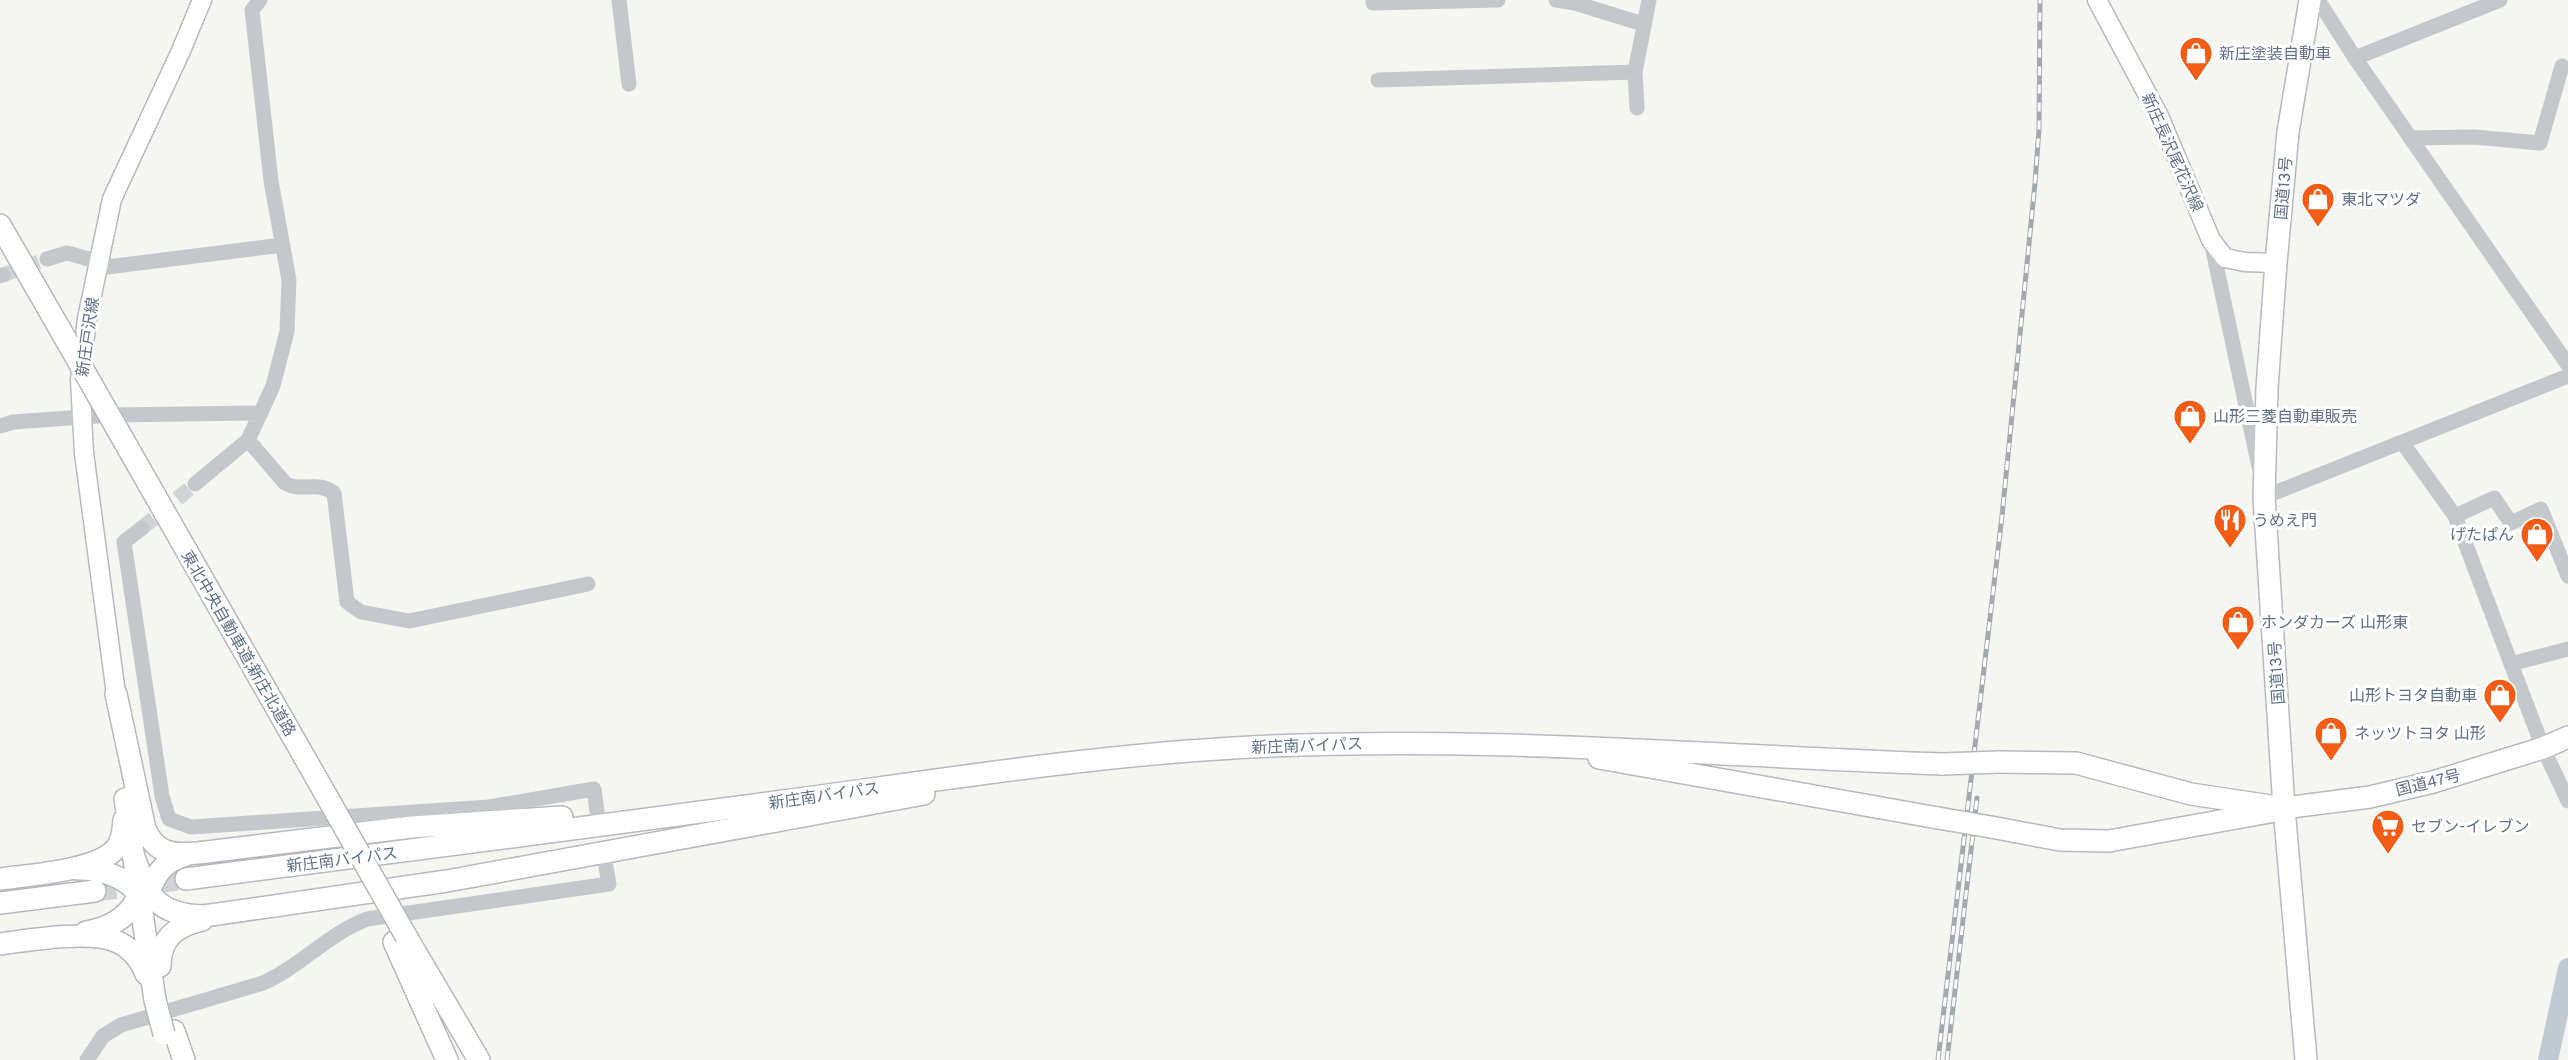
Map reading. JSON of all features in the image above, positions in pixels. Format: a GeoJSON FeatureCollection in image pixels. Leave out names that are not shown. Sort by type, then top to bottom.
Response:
{"type":"FeatureCollection","features":[{"type":"Feature","properties":{"kind":"highway","name":"国道13号"},"geometry":{"type":"LineString","coordinates":[[2306,1060],[2284,808],[2264,494],[2276,263],[2288,132],[2310,0]]}},
{"type":"Feature","properties":{"kind":"highway","name":"東北中央自動車道;新庄北道路"},"geometry":{"type":"LineString","coordinates":[[0,225],[248,659],[400,939],[479,1060]]}},
{"type":"Feature","properties":{"kind":"highway"},"geometry":{"type":"LineString","coordinates":[[116,694],[149,930],[172,1060]]}},
{"type":"Feature","properties":{"kind":"highway","name":"国道47号"},"geometry":{"type":"LineString","coordinates":[[2284,808],[2370,797],[2433,782],[2568,738]]}},
{"type":"Feature","properties":{"kind":"highway"},"geometry":{"type":"LineString","coordinates":[[1464,746],[1943,764],[2076,763],[2191,794],[2284,808]]}},
{"type":"Feature","properties":{"kind":"highway"},"geometry":{"type":"LineString","coordinates":[[1464,746],[1541,751],[1610,760],[2060,840],[2109,841],[2268,814],[2284,808]]}},
{"type":"Feature","properties":{"kind":"highway","name":"新庄南バイパス"},"geometry":{"type":"LineString","coordinates":[[186,879],[1057,766],[1255,752],[1464,746]]}},
{"type":"Feature","properties":{"kind":"highway"},"geometry":{"type":"LineString","coordinates":[[0,944],[104,928],[122,918],[165,865],[178,857],[198,853],[412,827],[626,812],[860,782],[1057,766]]}},
{"type":"Feature","properties":{"kind":"highway"},"geometry":{"type":"LineString","coordinates":[[0,879],[44,873],[95,870],[116,876],[144,893],[164,909],[181,915],[204,916],[234,913],[447,881],[1057,766]]}},
{"type":"Feature","properties":{"kind":"highway"},"geometry":{"type":"LineString","coordinates":[[130,795],[145,829],[158,848],[172,854],[198,853]]}},
{"type":"Feature","properties":{"kind":"highway"},"geometry":{"type":"LineString","coordinates":[[44,873],[89,863],[113,852],[122,838],[130,795]]}},
{"type":"Feature","properties":{"kind":"highway"},"geometry":{"type":"LineString","coordinates":[[0,903],[96,891]]}},
{"type":"Feature","properties":{"kind":"highway"},"geometry":{"type":"LineString","coordinates":[[160,999],[162,947],[176,929],[192,922],[234,913]]}},
{"type":"Feature","properties":{"kind":"highway"},"geometry":{"type":"LineString","coordinates":[[149,930],[160,966]]}},
{"type":"Feature","properties":{"kind":"highway"},"geometry":{"type":"LineString","coordinates":[[37,939],[97,937],[115,940],[136,956],[160,999]]}},
{"type":"Feature","properties":{"kind":"highway"},"geometry":{"type":"LineString","coordinates":[[400,939],[447,1060]]}},
{"type":"Feature","properties":{"kind":"highway"},"geometry":{"type":"LineString","coordinates":[[169,1033],[184,1060]]}},
{"type":"Feature","properties":{"kind":"main road","name":"新庄戸沢線"},"geometry":{"type":"LineString","coordinates":[[116,694],[84,453],[80,380],[87,319],[112,199],[202,0]]}},
{"type":"Feature","properties":{"kind":"main road","name":"新庄長沢尾花沢線"},"geometry":{"type":"LineString","coordinates":[[2097,0],[2159,116],[2211,240],[2225,258],[2245,262],[2276,263]]}},
{"type":"Feature","properties":{"kind":"street"},"geometry":{"type":"LineString","coordinates":[[195,484],[248,441],[273,386],[286,332],[289,280],[271,181],[252,10],[260,0]]}},
{"type":"Feature","properties":{"kind":"street"},"geometry":{"type":"LineString","coordinates":[[619,0],[629,84]]}},
{"type":"Feature","properties":{"kind":"street"},"geometry":{"type":"LineString","coordinates":[[1373,3],[1498,0]]}},
{"type":"Feature","properties":{"kind":"street"},"geometry":{"type":"LineString","coordinates":[[1556,0],[1574,1],[1643,24]]}},
{"type":"Feature","properties":{"kind":"street"},"geometry":{"type":"LineString","coordinates":[[1637,108],[1635,72],[1648,0]]}},
{"type":"Feature","properties":{"kind":"street"},"geometry":{"type":"LineString","coordinates":[[2318,0],[2355,58],[2568,365]]}},
{"type":"Feature","properties":{"kind":"street"},"geometry":{"type":"LineString","coordinates":[[2355,58],[2487,3],[2500,0]]}},
{"type":"Feature","properties":{"kind":"street"},"geometry":{"type":"LineString","coordinates":[[2410,138],[2475,137],[2540,144],[2562,66]]}},
{"type":"Feature","properties":{"kind":"street"},"geometry":{"type":"LineString","coordinates":[[1378,80],[1635,72]]}},
{"type":"Feature","properties":{"kind":"street"},"geometry":{"type":"LineString","coordinates":[[2211,240],[2264,494],[2568,376]]}},
{"type":"Feature","properties":{"kind":"street"},"geometry":{"type":"LineString","coordinates":[[47,259],[67,253],[100,265],[283,245]]}},
{"type":"Feature","properties":{"kind":"street"},"geometry":{"type":"LineString","coordinates":[[0,426],[13,422],[82,417],[261,413]]}},
{"type":"Feature","properties":{"kind":"street"},"geometry":{"type":"LineString","coordinates":[[248,441],[292,488],[318,484],[334,493],[347,602],[361,612],[409,621],[588,584]]}},
{"type":"Feature","properties":{"kind":"street"},"geometry":{"type":"LineString","coordinates":[[2402,442],[2455,516],[2543,748],[2568,801]]}},
{"type":"Feature","properties":{"kind":"street"},"geometry":{"type":"LineString","coordinates":[[2455,516],[2494,498],[2511,523],[2541,509],[2568,576]]}},
{"type":"Feature","properties":{"kind":"street"},"geometry":{"type":"LineString","coordinates":[[142,528],[124,542],[162,796],[169,819],[178,825],[399,815],[489,807],[594,789],[597,811]]}},
{"type":"Feature","properties":{"kind":"street"},"geometry":{"type":"LineString","coordinates":[[2511,664],[2568,649]]}},
{"type":"Feature","properties":{"kind":"street"},"geometry":{"type":"LineString","coordinates":[[87,1060],[103,1036],[122,1026],[263,983],[281,975],[333,936],[367,919],[609,884],[606,867]]}},
{"type":"Feature","properties":{"kind":"waterway"},"geometry":{"type":"LineString","coordinates":[[2548,1060],[2568,968]]}},
{"type":"Feature","properties":{"kind":"tunnel"},"geometry":{"type":"LineString","coordinates":[[3,275],[47,259]]}},
{"type":"Feature","properties":{"kind":"tunnel"},"geometry":{"type":"LineString","coordinates":[[142,528],[195,484]]}},
{"type":"Feature","properties":{"kind":"tunnel"},"geometry":{"type":"LineString","coordinates":[[95,891],[186,879]]}},
{"type":"Feature","properties":{"kind":"railway"},"geometry":{"type":"LineString","coordinates":[[1938,1060],[2002,516],[2035,183],[2039,129],[2040,0]]}},
{"type":"Feature","properties":{"kind":"railway"},"geometry":{"type":"LineString","coordinates":[[1947,1060],[1977,798]]}},
{"type":"Feature","properties":{"kind":"place","name":"新庄塗装自動車"},"geometry":{"type":"Point","coordinates":[2196,82]}},
{"type":"Feature","properties":{"kind":"place","name":"東北マツダ"},"geometry":{"type":"Point","coordinates":[2318,228]}},
{"type":"Feature","properties":{"kind":"place","name":"山形三菱自動車販売"},"geometry":{"type":"Point","coordinates":[2190,445]}},
{"type":"Feature","properties":{"kind":"place","name":"うめえ門"},"geometry":{"type":"Point","coordinates":[2230,549]}},
{"type":"Feature","properties":{"kind":"place","name":"げたぱん"},"geometry":{"type":"Point","coordinates":[2537,563]}},
{"type":"Feature","properties":{"kind":"place","name":"ホンダカーズ 山形東"},"geometry":{"type":"Point","coordinates":[2238,651]}},
{"type":"Feature","properties":{"kind":"place","name":"山形トヨタ自動車"},"geometry":{"type":"Point","coordinates":[2500,724]}},
{"type":"Feature","properties":{"kind":"place","name":"ネッツトヨタ 山形"},"geometry":{"type":"Point","coordinates":[2331,762]}},
{"type":"Feature","properties":{"kind":"place","name":"セブン-イレブン"},"geometry":{"type":"Point","coordinates":[2388,855]}}]}
